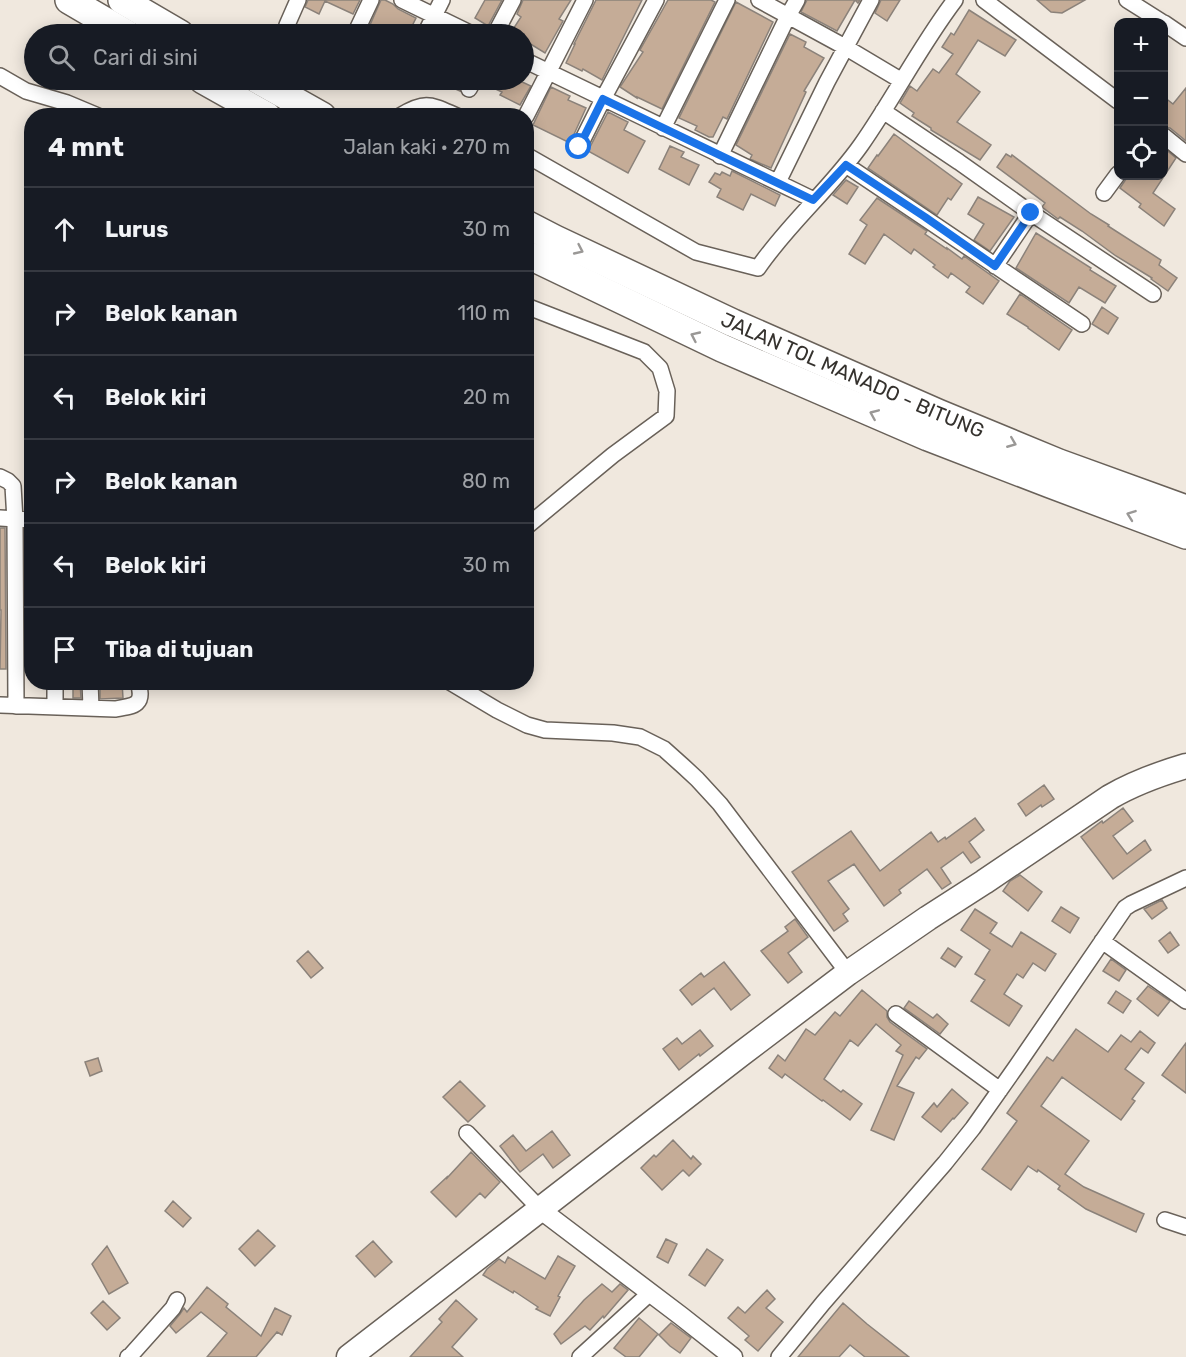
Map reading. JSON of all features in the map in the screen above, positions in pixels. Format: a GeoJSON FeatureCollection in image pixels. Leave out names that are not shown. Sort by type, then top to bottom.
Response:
{"type":"FeatureCollection","features":[{"type":"Feature","properties":{"kind":"highway"},"geometry":{"type":"LineString","coordinates":[[69,0],[110,24]]}},
{"type":"Feature","properties":{"kind":"highway"},"geometry":{"type":"LineString","coordinates":[[122,0],[163,24]]}},
{"type":"Feature","properties":{"kind":"highway"},"geometry":{"type":"LineString","coordinates":[[221,90],[253,108]]}},
{"type":"Feature","properties":{"kind":"highway"},"geometry":{"type":"LineString","coordinates":[[276,90],[308,108]]}},
{"type":"Feature","properties":{"kind":"highway","name":"JALAN TOL MANADO - BITUNG"},"geometry":{"type":"LineString","coordinates":[[534,228],[733,323],[1050,484],[1186,535]]}},
{"type":"Feature","properties":{"kind":"highway","name":"JALAN TOL MANADO - BITUNG"},"geometry":{"type":"LineString","coordinates":[[534,258],[722,348],[933,425],[1059,463],[1186,509]]}},
{"type":"Feature","properties":{"kind":"highway"},"geometry":{"type":"LineString","coordinates":[[349,1357],[848,974],[1110,797],[1150,777],[1186,766]]}},
{"type":"Feature","properties":{"kind":"street"},"geometry":{"type":"LineString","coordinates":[[287,24],[298,0]]}},
{"type":"Feature","properties":{"kind":"street"},"geometry":{"type":"LineString","coordinates":[[360,24],[371,0]]}},
{"type":"Feature","properties":{"kind":"street"},"geometry":{"type":"LineString","coordinates":[[402,0],[451,24]]}},
{"type":"Feature","properties":{"kind":"street"},"geometry":{"type":"LineString","coordinates":[[430,24],[442,0]]}},
{"type":"Feature","properties":{"kind":"street"},"geometry":{"type":"LineString","coordinates":[[500,24],[513,0]]}},
{"type":"Feature","properties":{"kind":"street"},"geometry":{"type":"LineString","coordinates":[[530,108],[585,0]]}},
{"type":"Feature","properties":{"kind":"street"},"geometry":{"type":"LineString","coordinates":[[579,147],[656,0]]}},
{"type":"Feature","properties":{"kind":"street"},"geometry":{"type":"LineString","coordinates":[[663,128],[727,0]]}},
{"type":"Feature","properties":{"kind":"street"},"geometry":{"type":"LineString","coordinates":[[759,0],[902,81]]}},
{"type":"Feature","properties":{"kind":"street"},"geometry":{"type":"LineString","coordinates":[[720,156],[797,0]]}},
{"type":"Feature","properties":{"kind":"street"},"geometry":{"type":"LineString","coordinates":[[778,182],[871,0]]}},
{"type":"Feature","properties":{"kind":"street"},"geometry":{"type":"LineString","coordinates":[[534,160],[696,252],[758,268],[813,200],[846,165],[955,0]]}},
{"type":"Feature","properties":{"kind":"street"},"geometry":{"type":"LineString","coordinates":[[984,0],[1114,97]]}},
{"type":"Feature","properties":{"kind":"street"},"geometry":{"type":"LineString","coordinates":[[1127,0],[1155,18]]}},
{"type":"Feature","properties":{"kind":"street"},"geometry":{"type":"LineString","coordinates":[[1168,26],[1186,38]]}},
{"type":"Feature","properties":{"kind":"street"},"geometry":{"type":"LineString","coordinates":[[534,65],[813,200]]}},
{"type":"Feature","properties":{"kind":"street"},"geometry":{"type":"LineString","coordinates":[[0,76],[24,90]]}},
{"type":"Feature","properties":{"kind":"street"},"geometry":{"type":"LineString","coordinates":[[24,90],[79,108]]}},
{"type":"Feature","properties":{"kind":"street"},"geometry":{"type":"LineString","coordinates":[[414,108],[430,104],[439,108]]}},
{"type":"Feature","properties":{"kind":"street"},"geometry":{"type":"LineString","coordinates":[[883,111],[1153,294]]}},
{"type":"Feature","properties":{"kind":"street"},"geometry":{"type":"LineString","coordinates":[[1168,139],[1186,154]]}},
{"type":"Feature","properties":{"kind":"street"},"geometry":{"type":"LineString","coordinates":[[846,165],[1082,324]]}},
{"type":"Feature","properties":{"kind":"street"},"geometry":{"type":"LineString","coordinates":[[1104,193],[1114,180]]}},
{"type":"Feature","properties":{"kind":"street"},"geometry":{"type":"LineString","coordinates":[[995,266],[1031,213]]}},
{"type":"Feature","properties":{"kind":"street"},"geometry":{"type":"LineString","coordinates":[[534,309],[644,352],[660,368],[667,391],[666,416],[613,454],[534,519]]}},
{"type":"Feature","properties":{"kind":"street"},"geometry":{"type":"LineString","coordinates":[[0,477],[13,486],[7,519],[8,706],[115,709],[136,704],[140,699],[140,690]]}},
{"type":"Feature","properties":{"kind":"street"},"geometry":{"type":"LineString","coordinates":[[7,519],[24,520]]}},
{"type":"Feature","properties":{"kind":"street"},"geometry":{"type":"LineString","coordinates":[[55,690],[55,707]]}},
{"type":"Feature","properties":{"kind":"street"},"geometry":{"type":"LineString","coordinates":[[90,690],[91,708]]}},
{"type":"Feature","properties":{"kind":"street"},"geometry":{"type":"LineString","coordinates":[[463,690],[527,725],[544,729],[640,737],[664,749],[720,804],[848,974]]}},
{"type":"Feature","properties":{"kind":"street"},"geometry":{"type":"LineString","coordinates":[[779,1357],[973,1128],[1125,908],[1186,878]]}},
{"type":"Feature","properties":{"kind":"street"},"geometry":{"type":"LineString","coordinates":[[1102,941],[1186,1001]]}},
{"type":"Feature","properties":{"kind":"street"},"geometry":{"type":"LineString","coordinates":[[896,1014],[1000,1090]]}},
{"type":"Feature","properties":{"kind":"street"},"geometry":{"type":"LineString","coordinates":[[466,1133],[541,1210],[733,1357]]}},
{"type":"Feature","properties":{"kind":"street"},"geometry":{"type":"LineString","coordinates":[[1165,1220],[1186,1227]]}},
{"type":"Feature","properties":{"kind":"street"},"geometry":{"type":"LineString","coordinates":[[580,1357],[650,1293]]}},
{"type":"Feature","properties":{"kind":"street"},"geometry":{"type":"LineString","coordinates":[[128,1357],[173,1308],[177,1300]]}},
{"type":"Feature","properties":{"kind":"building"},"geometry":{"type":"Polygon","coordinates":[[[308,0],[360,0],[353,14],[325,1],[319,14],[305,7],[308,0]]]}},
{"type":"Feature","properties":{"kind":"building"},"geometry":{"type":"Polygon","coordinates":[[[381,0],[393,4],[416,18],[413,24],[370,24],[381,0]]]}},
{"type":"Feature","properties":{"kind":"building"},"geometry":{"type":"Polygon","coordinates":[[[485,0],[502,0],[489,24],[475,18],[485,0]]]}},
{"type":"Feature","properties":{"kind":"building"},"geometry":{"type":"Polygon","coordinates":[[[523,0],[571,0],[559,19],[563,21],[545,53],[534,46],[534,24],[516,24],[521,17],[517,14],[523,0]]]}},
{"type":"Feature","properties":{"kind":"building"},"geometry":{"type":"Polygon","coordinates":[[[596,0],[642,0],[602,80],[583,69],[582,71],[566,63],[596,0]]]}},
{"type":"Feature","properties":{"kind":"building"},"geometry":{"type":"Polygon","coordinates":[[[668,0],[711,0],[715,2],[662,109],[637,98],[620,87],[643,52],[640,50],[668,0]]]}},
{"type":"Feature","properties":{"kind":"building"},"geometry":{"type":"Polygon","coordinates":[[[807,0],[855,0],[837,31],[801,12],[807,0]]]}},
{"type":"Feature","properties":{"kind":"building"},"geometry":{"type":"Polygon","coordinates":[[[881,0],[900,0],[887,21],[875,13],[881,0]]]}},
{"type":"Feature","properties":{"kind":"building"},"geometry":{"type":"Polygon","coordinates":[[[1037,0],[1085,0],[1062,13],[1051,12],[1037,0]]]}},
{"type":"Feature","properties":{"kind":"building"},"geometry":{"type":"Polygon","coordinates":[[[736,2],[773,22],[727,119],[723,117],[713,137],[709,137],[695,130],[697,126],[679,118],[736,2]]]}},
{"type":"Feature","properties":{"kind":"building"},"geometry":{"type":"Polygon","coordinates":[[[969,10],[1016,40],[1005,56],[978,40],[956,74],[980,92],[957,122],[991,145],[980,160],[931,130],[912,116],[914,113],[900,103],[910,86],[917,91],[933,69],[939,73],[953,54],[942,47],[951,33],[954,35],[969,10]]]}},
{"type":"Feature","properties":{"kind":"building"},"geometry":{"type":"Polygon","coordinates":[[[790,34],[806,42],[804,47],[824,58],[804,91],[806,92],[771,168],[750,159],[752,155],[736,145],[790,34]]]}},
{"type":"Feature","properties":{"kind":"building"},"geometry":{"type":"Polygon","coordinates":[[[551,87],[570,96],[568,100],[586,108],[570,143],[534,125],[551,87]]]}},
{"type":"Feature","properties":{"kind":"building"},"geometry":{"type":"Polygon","coordinates":[[[1186,88],[1186,141],[1168,128],[1168,100],[1173,104],[1186,88]]]}},
{"type":"Feature","properties":{"kind":"building"},"geometry":{"type":"Polygon","coordinates":[[[498,90],[529,90],[520,105],[500,95],[502,92],[498,90]]]}},
{"type":"Feature","properties":{"kind":"building"},"geometry":{"type":"Polygon","coordinates":[[[608,112],[628,122],[624,130],[645,141],[628,173],[588,151],[608,112]]]}},
{"type":"Feature","properties":{"kind":"building"},"geometry":{"type":"Polygon","coordinates":[[[894,134],[962,184],[951,200],[948,198],[937,215],[868,168],[894,134]]]}},
{"type":"Feature","properties":{"kind":"building"},"geometry":{"type":"Polygon","coordinates":[[[670,146],[684,152],[681,157],[699,165],[689,185],[659,169],[670,146]]]}},
{"type":"Feature","properties":{"kind":"building"},"geometry":{"type":"Polygon","coordinates":[[[1168,151],[1176,158],[1168,170],[1168,151]]]}},
{"type":"Feature","properties":{"kind":"building"},"geometry":{"type":"Polygon","coordinates":[[[1006,154],[1011,157],[1012,155],[1108,226],[1161,260],[1159,265],[1177,278],[1168,291],[1082,231],[1060,217],[1058,219],[1042,207],[1045,203],[997,167],[1006,154]]]}},
{"type":"Feature","properties":{"kind":"building"},"geometry":{"type":"Polygon","coordinates":[[[732,171],[780,195],[775,206],[751,194],[743,210],[717,197],[721,189],[709,182],[715,173],[720,175],[722,172],[730,176],[732,171]]]}},
{"type":"Feature","properties":{"kind":"building"},"geometry":{"type":"Polygon","coordinates":[[[846,180],[858,187],[847,204],[833,195],[846,180]]]}},
{"type":"Feature","properties":{"kind":"building"},"geometry":{"type":"Polygon","coordinates":[[[1125,180],[1162,180],[1153,193],[1175,209],[1164,226],[1139,207],[1141,204],[1120,188],[1125,180]]]}},
{"type":"Feature","properties":{"kind":"building"},"geometry":{"type":"Polygon","coordinates":[[[978,197],[1014,217],[990,251],[974,240],[984,224],[968,214],[978,197]]]}},
{"type":"Feature","properties":{"kind":"building"},"geometry":{"type":"Polygon","coordinates":[[[877,198],[927,231],[925,234],[947,249],[962,259],[964,256],[999,281],[983,304],[966,292],[970,287],[951,273],[948,278],[914,249],[911,254],[884,234],[865,264],[849,254],[867,225],[860,220],[877,198]]]}},
{"type":"Feature","properties":{"kind":"building"},"geometry":{"type":"Polygon","coordinates":[[[1036,233],[1116,286],[1105,303],[1079,287],[1069,303],[1016,268],[1036,233]]]}},
{"type":"Feature","properties":{"kind":"building"},"geometry":{"type":"Polygon","coordinates":[[[1020,294],[1072,330],[1059,350],[1007,314],[1020,294]]]}},
{"type":"Feature","properties":{"kind":"building"},"geometry":{"type":"Polygon","coordinates":[[[1102,307],[1118,318],[1108,334],[1092,324],[1102,307]]]}},
{"type":"Feature","properties":{"kind":"building"},"geometry":{"type":"Polygon","coordinates":[[[0,528],[5,528],[6,669],[0,669],[0,528]]]}},
{"type":"Feature","properties":{"kind":"building"},"geometry":{"type":"Polygon","coordinates":[[[73,690],[80,690],[81,698],[73,698],[73,690]]]}},
{"type":"Feature","properties":{"kind":"building"},"geometry":{"type":"Polygon","coordinates":[[[100,690],[122,690],[123,698],[100,699],[100,690]]]}},
{"type":"Feature","properties":{"kind":"building"},"geometry":{"type":"Polygon","coordinates":[[[1044,785],[1054,799],[1026,816],[1018,804],[1044,785]]]}},
{"type":"Feature","properties":{"kind":"building"},"geometry":{"type":"Polygon","coordinates":[[[1123,808],[1133,821],[1113,836],[1127,854],[1145,840],[1151,850],[1113,879],[1081,837],[1123,808]]]}},
{"type":"Feature","properties":{"kind":"building"},"geometry":{"type":"Polygon","coordinates":[[[975,818],[984,830],[969,842],[980,857],[971,863],[963,852],[941,868],[951,883],[942,889],[927,869],[899,890],[901,893],[884,906],[854,864],[828,881],[849,909],[843,914],[848,921],[834,931],[792,872],[851,831],[880,871],[931,832],[938,842],[945,837],[946,839],[975,818]]]}},
{"type":"Feature","properties":{"kind":"building"},"geometry":{"type":"Polygon","coordinates":[[[1020,875],[1042,892],[1028,911],[1003,891],[1010,881],[1020,875]]]}},
{"type":"Feature","properties":{"kind":"building"},"geometry":{"type":"Polygon","coordinates":[[[1162,900],[1167,908],[1152,919],[1144,909],[1162,900]]]}},
{"type":"Feature","properties":{"kind":"building"},"geometry":{"type":"Polygon","coordinates":[[[1061,907],[1079,918],[1070,933],[1052,921],[1061,907]]]}},
{"type":"Feature","properties":{"kind":"building"},"geometry":{"type":"Polygon","coordinates":[[[975,909],[997,923],[990,933],[1012,947],[1021,932],[1056,954],[1045,971],[1033,963],[1023,978],[1017,974],[1004,994],[1022,1006],[1009,1026],[971,1001],[985,980],[975,974],[990,950],[961,930],[975,909]]]}},
{"type":"Feature","properties":{"kind":"building"},"geometry":{"type":"Polygon","coordinates":[[[795,919],[808,937],[788,953],[802,972],[788,983],[761,951],[788,931],[785,927],[795,919]]]}},
{"type":"Feature","properties":{"kind":"building"},"geometry":{"type":"Polygon","coordinates":[[[1170,932],[1179,945],[1168,953],[1159,941],[1170,932]]]}},
{"type":"Feature","properties":{"kind":"building"},"geometry":{"type":"Polygon","coordinates":[[[948,948],[962,957],[955,967],[941,958],[948,948]]]}},
{"type":"Feature","properties":{"kind":"building"},"geometry":{"type":"Polygon","coordinates":[[[308,951],[323,968],[311,978],[297,961],[308,951]]]}},
{"type":"Feature","properties":{"kind":"building"},"geometry":{"type":"Polygon","coordinates":[[[1111,959],[1126,970],[1119,981],[1103,971],[1111,959]]]}},
{"type":"Feature","properties":{"kind":"building"},"geometry":{"type":"Polygon","coordinates":[[[724,962],[750,995],[731,1010],[714,988],[692,1005],[680,990],[701,973],[704,977],[724,962]]]}},
{"type":"Feature","properties":{"kind":"building"},"geometry":{"type":"Polygon","coordinates":[[[1148,986],[1170,1001],[1158,1016],[1137,999],[1148,986]]]}},
{"type":"Feature","properties":{"kind":"building"},"geometry":{"type":"Polygon","coordinates":[[[862,990],[887,1011],[890,1022],[927,1049],[919,1059],[916,1057],[897,1086],[914,1093],[894,1140],[871,1130],[903,1055],[896,1051],[901,1045],[876,1024],[858,1046],[850,1040],[824,1079],[862,1104],[850,1120],[785,1074],[782,1078],[769,1068],[778,1055],[785,1061],[806,1029],[815,1035],[835,1012],[840,1016],[862,990]]]}},
{"type":"Feature","properties":{"kind":"building"},"geometry":{"type":"Polygon","coordinates":[[[1116,991],[1131,1001],[1123,1013],[1108,1003],[1116,991]]]}},
{"type":"Feature","properties":{"kind":"building"},"geometry":{"type":"Polygon","coordinates":[[[909,1001],[933,1018],[937,1014],[948,1024],[940,1034],[904,1008],[909,1001]]]}},
{"type":"Feature","properties":{"kind":"building"},"geometry":{"type":"Polygon","coordinates":[[[1076,1029],[1108,1052],[1121,1035],[1131,1042],[1140,1031],[1155,1043],[1148,1053],[1141,1048],[1125,1069],[1144,1083],[1132,1099],[1135,1101],[1121,1120],[1062,1077],[1041,1106],[1089,1141],[1065,1174],[1084,1187],[1144,1214],[1136,1232],[1086,1209],[1058,1189],[1060,1186],[1038,1170],[1037,1172],[1028,1166],[1011,1190],[982,1169],[1017,1121],[1007,1113],[1047,1057],[1053,1061],[1076,1029]]]}},
{"type":"Feature","properties":{"kind":"building"},"geometry":{"type":"Polygon","coordinates":[[[700,1030],[713,1046],[679,1070],[663,1049],[677,1038],[682,1044],[700,1030]]]}},
{"type":"Feature","properties":{"kind":"building"},"geometry":{"type":"Polygon","coordinates":[[[1186,1043],[1186,1093],[1162,1075],[1186,1043]]]}},
{"type":"Feature","properties":{"kind":"building"},"geometry":{"type":"Polygon","coordinates":[[[98,1058],[102,1071],[90,1076],[85,1062],[98,1058]]]}},
{"type":"Feature","properties":{"kind":"building"},"geometry":{"type":"Polygon","coordinates":[[[460,1081],[485,1106],[468,1122],[443,1097],[460,1081]]]}},
{"type":"Feature","properties":{"kind":"building"},"geometry":{"type":"Polygon","coordinates":[[[952,1089],[968,1103],[941,1132],[922,1117],[934,1103],[937,1107],[952,1089]]]}},
{"type":"Feature","properties":{"kind":"building"},"geometry":{"type":"Polygon","coordinates":[[[552,1131],[570,1155],[553,1168],[543,1154],[520,1172],[500,1146],[513,1135],[526,1151],[552,1131]]]}},
{"type":"Feature","properties":{"kind":"building"},"geometry":{"type":"Polygon","coordinates":[[[673,1140],[691,1159],[693,1156],[701,1164],[689,1176],[683,1170],[662,1190],[641,1168],[673,1140]]]}},
{"type":"Feature","properties":{"kind":"building"},"geometry":{"type":"Polygon","coordinates":[[[471,1152],[500,1182],[485,1198],[480,1193],[456,1217],[431,1192],[471,1152]]]}},
{"type":"Feature","properties":{"kind":"building"},"geometry":{"type":"Polygon","coordinates":[[[173,1201],[191,1218],[183,1227],[165,1211],[173,1201]]]}},
{"type":"Feature","properties":{"kind":"building"},"geometry":{"type":"Polygon","coordinates":[[[258,1230],[275,1246],[255,1266],[239,1249],[258,1230]]]}},
{"type":"Feature","properties":{"kind":"building"},"geometry":{"type":"Polygon","coordinates":[[[666,1239],[677,1244],[668,1263],[657,1257],[666,1239]]]}},
{"type":"Feature","properties":{"kind":"building"},"geometry":{"type":"Polygon","coordinates":[[[373,1241],[392,1262],[375,1277],[356,1256],[373,1241]]]}},
{"type":"Feature","properties":{"kind":"building"},"geometry":{"type":"Polygon","coordinates":[[[107,1246],[128,1283],[109,1294],[92,1264],[107,1246]]]}},
{"type":"Feature","properties":{"kind":"building"},"geometry":{"type":"Polygon","coordinates":[[[707,1249],[723,1260],[705,1286],[689,1275],[707,1249]]]}},
{"type":"Feature","properties":{"kind":"building"},"geometry":{"type":"Polygon","coordinates":[[[558,1256],[575,1266],[550,1316],[536,1309],[538,1307],[514,1291],[513,1293],[483,1275],[499,1259],[505,1263],[508,1257],[545,1279],[558,1256]]]}},
{"type":"Feature","properties":{"kind":"building"},"geometry":{"type":"Polygon","coordinates":[[[602,1284],[612,1292],[620,1284],[628,1290],[604,1318],[603,1316],[590,1330],[585,1326],[561,1344],[554,1334],[584,1300],[602,1284]]]}},
{"type":"Feature","properties":{"kind":"building"},"geometry":{"type":"Polygon","coordinates":[[[207,1287],[228,1304],[226,1307],[261,1336],[275,1308],[291,1316],[282,1335],[277,1332],[256,1357],[207,1357],[227,1333],[201,1312],[176,1333],[170,1326],[184,1308],[187,1312],[207,1287]]]}},
{"type":"Feature","properties":{"kind":"building"},"geometry":{"type":"Polygon","coordinates":[[[767,1290],[775,1299],[766,1308],[783,1322],[758,1351],[745,1340],[749,1336],[728,1318],[738,1307],[745,1313],[767,1290]]]}},
{"type":"Feature","properties":{"kind":"building"},"geometry":{"type":"Polygon","coordinates":[[[456,1300],[477,1319],[452,1347],[463,1357],[410,1357],[442,1322],[439,1319],[456,1300]]]}},
{"type":"Feature","properties":{"kind":"building"},"geometry":{"type":"Polygon","coordinates":[[[103,1301],[120,1318],[107,1330],[91,1313],[103,1301]]]}},
{"type":"Feature","properties":{"kind":"building"},"geometry":{"type":"Polygon","coordinates":[[[843,1303],[909,1357],[865,1357],[850,1345],[839,1357],[798,1357],[843,1303]]]}},
{"type":"Feature","properties":{"kind":"building"},"geometry":{"type":"Polygon","coordinates":[[[639,1318],[658,1334],[639,1357],[626,1357],[614,1348],[639,1318]]]}},
{"type":"Feature","properties":{"kind":"building"},"geometry":{"type":"Polygon","coordinates":[[[671,1323],[691,1338],[680,1353],[659,1335],[671,1323]]]}},
{"type":"Feature","properties":{"kind":"route"},"geometry":{"type":"LineString","coordinates":[[579,147],[603,99],[813,200],[846,165],[995,266],[1031,213]]}}]}
